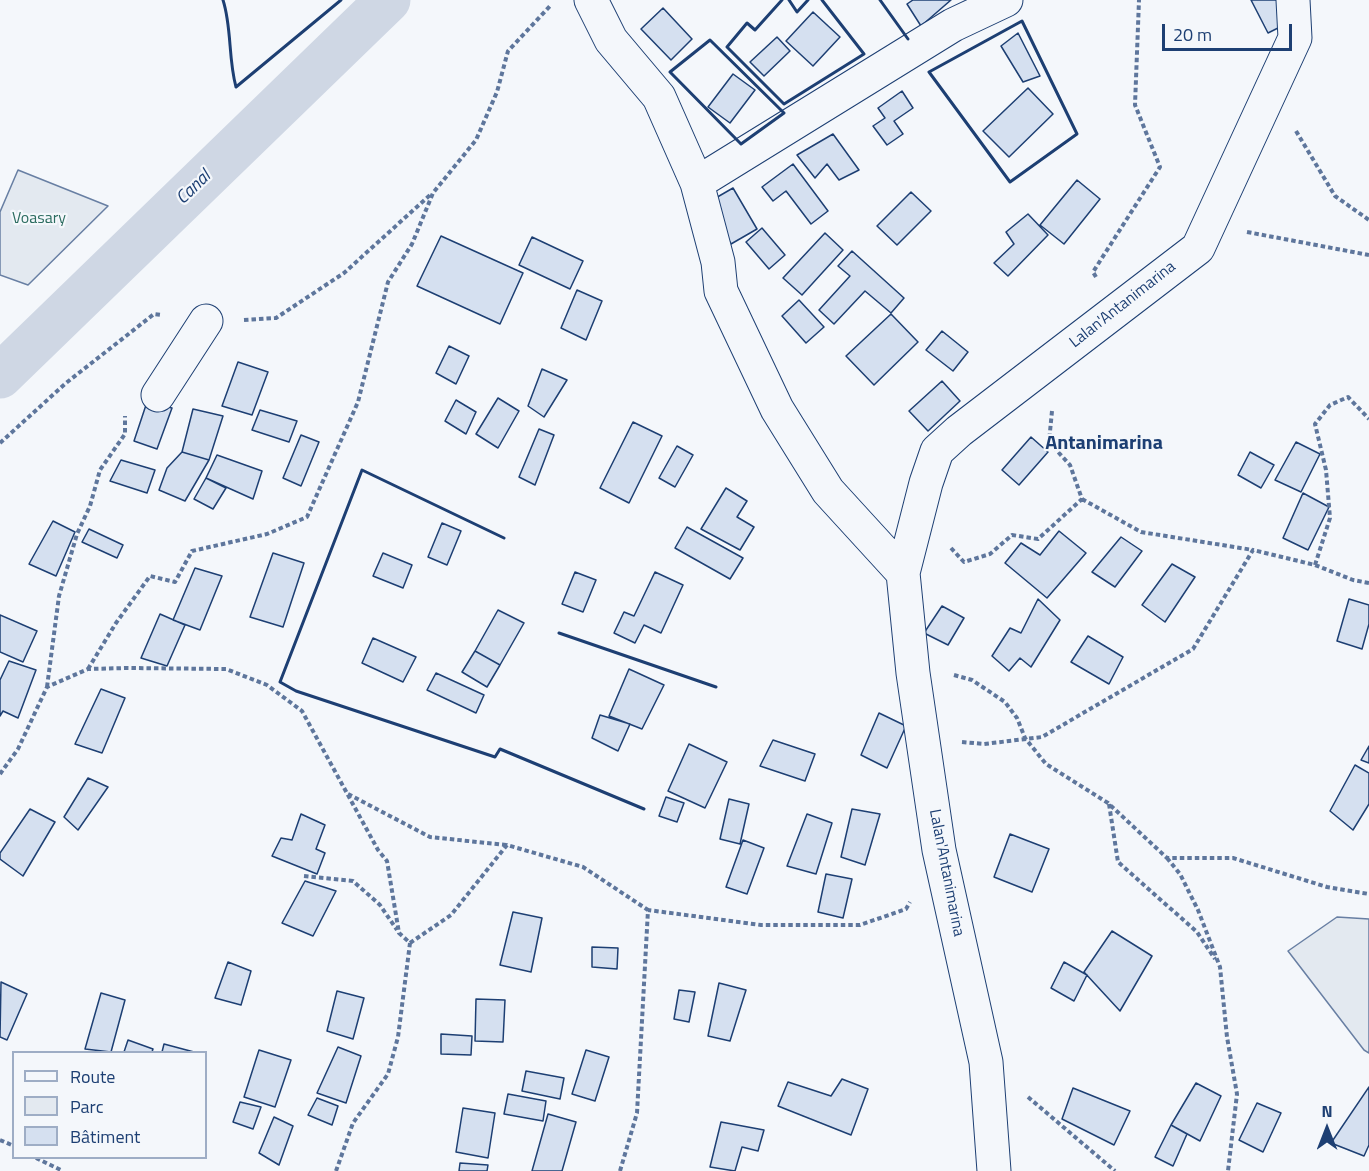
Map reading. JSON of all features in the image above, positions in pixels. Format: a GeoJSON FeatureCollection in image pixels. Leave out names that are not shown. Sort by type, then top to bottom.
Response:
{"type":"FeatureCollection","features":[{"type":"Feature","properties":{"kind":"street"},"geometry":{"type":"LineString","coordinates":[[591,0],[611,40],[659,97],[697,183],[718,262],[721,291],[777,409],[828,491],[903,573]]}},
{"type":"Feature","properties":{"kind":"street"},"geometry":{"type":"LineString","coordinates":[[697,183],[953,25],[1006,0]]}},
{"type":"Feature","properties":{"kind":"street","name":"Lalan'Antanimarina"},"geometry":{"type":"LineString","coordinates":[[994,1171],[986,1062],[939,850],[913,673],[903,573],[926,483],[937,451],[1198,248],[1295,38],[1293,0]]}},
{"type":"Feature","properties":{"kind":"street"},"geometry":{"type":"LineString","coordinates":[[158,395],[206,321]]}},
{"type":"Feature","properties":{"kind":"path"},"geometry":{"type":"LineString","coordinates":[[88,669],[116,623],[150,576],[175,582],[192,551],[267,534],[307,517],[358,402],[388,282],[412,244],[433,193],[476,140],[497,92],[508,51],[556,0]]}},
{"type":"Feature","properties":{"kind":"path"},"geometry":{"type":"LineString","coordinates":[[1116,311],[1093,272],[1161,168],[1135,105],[1139,0]]}},
{"type":"Feature","properties":{"kind":"path"},"geometry":{"type":"LineString","coordinates":[[1290,121],[1335,196],[1369,220]]}},
{"type":"Feature","properties":{"kind":"path"},"geometry":{"type":"LineString","coordinates":[[1198,248],[1247,232],[1369,255]]}},
{"type":"Feature","properties":{"kind":"path"},"geometry":{"type":"LineString","coordinates":[[0,774],[18,750],[47,687],[59,596],[77,534],[90,506],[100,470],[126,434],[123,393],[158,395]]}},
{"type":"Feature","properties":{"kind":"path"},"geometry":{"type":"LineString","coordinates":[[1315,565],[1330,518],[1326,470],[1315,423],[1330,405],[1348,397],[1369,419]]}},
{"type":"Feature","properties":{"kind":"path"},"geometry":{"type":"LineString","coordinates":[[1053,406],[1049,442],[1070,465],[1082,498],[1141,532],[1253,550],[1315,565],[1353,580],[1369,583]]}},
{"type":"Feature","properties":{"kind":"path"},"geometry":{"type":"LineString","coordinates":[[943,540],[963,562],[990,554],[1012,535],[1038,539],[1082,498]]}},
{"type":"Feature","properties":{"kind":"path"},"geometry":{"type":"LineString","coordinates":[[920,719],[958,742],[984,744],[1042,737],[1193,649],[1253,550]]}},
{"type":"Feature","properties":{"kind":"path"},"geometry":{"type":"LineString","coordinates":[[47,687],[88,669],[226,669],[267,685],[302,711],[378,850],[387,861],[399,933]]}},
{"type":"Feature","properties":{"kind":"path"},"geometry":{"type":"LineString","coordinates":[[913,673],[942,672],[972,680],[1005,702],[1017,718],[1025,738],[1046,764],[1108,803],[1167,858],[1180,874],[1194,901],[1220,967],[1227,1036],[1237,1094],[1228,1171]]}},
{"type":"Feature","properties":{"kind":"path"},"geometry":{"type":"LineString","coordinates":[[347,794],[430,837],[507,845],[583,867],[648,910],[761,926],[860,926],[906,909],[939,850]]}},
{"type":"Feature","properties":{"kind":"path"},"geometry":{"type":"LineString","coordinates":[[1108,803],[1118,862],[1154,891],[1197,932],[1220,967]]}},
{"type":"Feature","properties":{"kind":"path"},"geometry":{"type":"LineString","coordinates":[[336,1171],[353,1123],[388,1074],[398,1037],[410,943],[451,915],[507,845]]}},
{"type":"Feature","properties":{"kind":"path"},"geometry":{"type":"LineString","coordinates":[[1167,858],[1233,858],[1327,887],[1369,894]]}},
{"type":"Feature","properties":{"kind":"path"},"geometry":{"type":"LineString","coordinates":[[304,876],[353,882],[380,905],[399,933],[410,943]]}},
{"type":"Feature","properties":{"kind":"path"},"geometry":{"type":"LineString","coordinates":[[620,1171],[637,1113],[648,910]]}},
{"type":"Feature","properties":{"kind":"path"},"geometry":{"type":"LineString","coordinates":[[986,1062],[1114,1171]]}},
{"type":"Feature","properties":{"kind":"path"},"geometry":{"type":"LineString","coordinates":[[38,1159],[63,1171]]}},
{"type":"Feature","properties":{"kind":"path"},"geometry":{"type":"LineString","coordinates":[[1103,1171],[1106,1165]]}},
{"type":"Feature","properties":{"kind":"green space","name":"Voasary"},"geometry":{"type":"Polygon","coordinates":[[[18,170],[108,206],[28,285],[0,275],[0,212],[18,170]]]}},
{"type":"Feature","properties":{"kind":"green space"},"geometry":{"type":"Polygon","coordinates":[[[1337,917],[1369,919],[1369,1053],[1364,1050],[1288,951],[1337,917]]]}},
{"type":"Feature","properties":{"kind":"building"},"geometry":{"type":"Polygon","coordinates":[[[913,0],[951,0],[921,26],[907,4],[913,0]]]}},
{"type":"Feature","properties":{"kind":"building"},"geometry":{"type":"Polygon","coordinates":[[[1251,0],[1277,0],[1288,23],[1268,33],[1251,0]]]}},
{"type":"Feature","properties":{"kind":"building"},"geometry":{"type":"Polygon","coordinates":[[[663,8],[692,39],[671,60],[641,29],[663,8]]]}},
{"type":"Feature","properties":{"kind":"building"},"geometry":{"type":"Polygon","coordinates":[[[813,12],[840,37],[813,66],[786,41],[813,12]]]}},
{"type":"Feature","properties":{"kind":"building"},"geometry":{"type":"Polygon","coordinates":[[[1018,33],[1040,76],[1023,82],[1001,46],[1018,33]]]}},
{"type":"Feature","properties":{"kind":"building"},"geometry":{"type":"Polygon","coordinates":[[[777,37],[790,51],[764,76],[750,62],[777,37]]]}},
{"type":"Feature","properties":{"kind":"building"},"geometry":{"type":"Polygon","coordinates":[[[733,74],[755,90],[730,123],[708,107],[733,74]]]}},
{"type":"Feature","properties":{"kind":"building"},"geometry":{"type":"Polygon","coordinates":[[[1028,88],[1053,114],[1009,157],[983,131],[1028,88]]]}},
{"type":"Feature","properties":{"kind":"building"},"geometry":{"type":"Polygon","coordinates":[[[902,91],[913,108],[894,121],[903,134],[887,145],[873,126],[885,118],[878,108],[902,91]]]}},
{"type":"Feature","properties":{"kind":"building"},"geometry":{"type":"Polygon","coordinates":[[[833,134],[859,170],[839,180],[827,164],[815,178],[797,155],[833,134]]]}},
{"type":"Feature","properties":{"kind":"building"},"geometry":{"type":"Polygon","coordinates":[[[793,164],[828,211],[811,224],[786,191],[773,201],[762,187],[793,164]]]}},
{"type":"Feature","properties":{"kind":"building"},"geometry":{"type":"Polygon","coordinates":[[[1077,180],[1100,199],[1064,244],[1040,225],[1077,180]]]}},
{"type":"Feature","properties":{"kind":"building"},"geometry":{"type":"Polygon","coordinates":[[[733,188],[757,229],[731,244],[707,203],[733,188]]]}},
{"type":"Feature","properties":{"kind":"building"},"geometry":{"type":"Polygon","coordinates":[[[911,192],[931,211],[897,245],[877,226],[911,192]]]}},
{"type":"Feature","properties":{"kind":"building"},"geometry":{"type":"Polygon","coordinates":[[[1028,214],[1048,235],[1008,276],[994,263],[1014,244],[1006,232],[1028,214]]]}},
{"type":"Feature","properties":{"kind":"building"},"geometry":{"type":"Polygon","coordinates":[[[762,228],[785,255],[769,269],[746,242],[762,228]]]}},
{"type":"Feature","properties":{"kind":"building"},"geometry":{"type":"Polygon","coordinates":[[[825,233],[843,250],[802,295],[783,278],[825,233]]]}},
{"type":"Feature","properties":{"kind":"building"},"geometry":{"type":"Polygon","coordinates":[[[441,236],[523,273],[500,324],[417,286],[441,236]]]}},
{"type":"Feature","properties":{"kind":"building"},"geometry":{"type":"Polygon","coordinates":[[[532,237],[583,261],[570,289],[519,265],[532,237]]]}},
{"type":"Feature","properties":{"kind":"building"},"geometry":{"type":"Polygon","coordinates":[[[852,251],[904,298],[891,313],[865,291],[834,324],[819,310],[850,276],[838,266],[852,251]]]}},
{"type":"Feature","properties":{"kind":"building"},"geometry":{"type":"Polygon","coordinates":[[[577,290],[602,301],[586,340],[561,328],[577,290]]]}},
{"type":"Feature","properties":{"kind":"building"},"geometry":{"type":"Polygon","coordinates":[[[799,300],[824,327],[806,343],[782,316],[799,300]]]}},
{"type":"Feature","properties":{"kind":"building"},"geometry":{"type":"Polygon","coordinates":[[[891,314],[918,342],[874,385],[846,356],[891,314]]]}},
{"type":"Feature","properties":{"kind":"building"},"geometry":{"type":"Polygon","coordinates":[[[942,331],[968,352],[953,371],[926,350],[942,331]]]}},
{"type":"Feature","properties":{"kind":"building"},"geometry":{"type":"Polygon","coordinates":[[[449,346],[469,356],[456,384],[436,373],[449,346]]]}},
{"type":"Feature","properties":{"kind":"building"},"geometry":{"type":"Polygon","coordinates":[[[238,362],[268,372],[252,415],[222,406],[238,362]]]}},
{"type":"Feature","properties":{"kind":"building"},"geometry":{"type":"Polygon","coordinates":[[[542,369],[567,380],[544,417],[528,406],[542,369]]]}},
{"type":"Feature","properties":{"kind":"building"},"geometry":{"type":"Polygon","coordinates":[[[942,381],[960,401],[928,431],[909,411],[942,381]]]}},
{"type":"Feature","properties":{"kind":"building"},"geometry":{"type":"Polygon","coordinates":[[[498,398],[519,411],[498,448],[476,434],[498,398]]]}},
{"type":"Feature","properties":{"kind":"building"},"geometry":{"type":"Polygon","coordinates":[[[456,400],[476,412],[466,434],[445,421],[456,400]]]}},
{"type":"Feature","properties":{"kind":"building"},"geometry":{"type":"Polygon","coordinates":[[[147,402],[172,408],[157,449],[134,441],[147,402]]]}},
{"type":"Feature","properties":{"kind":"building"},"geometry":{"type":"Polygon","coordinates":[[[193,409],[223,416],[209,460],[182,452],[193,409]]]}},
{"type":"Feature","properties":{"kind":"building"},"geometry":{"type":"Polygon","coordinates":[[[260,410],[297,421],[289,442],[252,430],[260,410]]]}},
{"type":"Feature","properties":{"kind":"building"},"geometry":{"type":"Polygon","coordinates":[[[633,422],[662,436],[629,503],[600,488],[633,422]]]}},
{"type":"Feature","properties":{"kind":"building"},"geometry":{"type":"Polygon","coordinates":[[[539,429],[554,435],[535,485],[519,477],[539,429]]]}},
{"type":"Feature","properties":{"kind":"building"},"geometry":{"type":"Polygon","coordinates":[[[301,435],[319,442],[301,486],[283,478],[301,435]]]}},
{"type":"Feature","properties":{"kind":"building"},"geometry":{"type":"Polygon","coordinates":[[[1031,437],[1048,452],[1019,485],[1002,470],[1031,437]]]}},
{"type":"Feature","properties":{"kind":"building"},"geometry":{"type":"Polygon","coordinates":[[[1296,442],[1320,454],[1301,492],[1275,480],[1296,442]]]}},
{"type":"Feature","properties":{"kind":"building"},"geometry":{"type":"Polygon","coordinates":[[[677,446],[693,455],[675,487],[659,478],[677,446]]]}},
{"type":"Feature","properties":{"kind":"building"},"geometry":{"type":"Polygon","coordinates":[[[182,452],[209,460],[185,501],[159,490],[167,468],[182,452]]]}},
{"type":"Feature","properties":{"kind":"building"},"geometry":{"type":"Polygon","coordinates":[[[1250,452],[1274,465],[1261,488],[1238,475],[1250,452]]]}},
{"type":"Feature","properties":{"kind":"building"},"geometry":{"type":"Polygon","coordinates":[[[217,455],[262,471],[253,499],[206,478],[217,455]]]}},
{"type":"Feature","properties":{"kind":"building"},"geometry":{"type":"Polygon","coordinates":[[[121,460],[155,470],[147,493],[110,481],[121,460]]]}},
{"type":"Feature","properties":{"kind":"building"},"geometry":{"type":"Polygon","coordinates":[[[206,478],[226,488],[213,509],[194,499],[206,478]]]}},
{"type":"Feature","properties":{"kind":"building"},"geometry":{"type":"Polygon","coordinates":[[[726,488],[747,501],[737,517],[754,527],[740,550],[701,529],[726,488]]]}},
{"type":"Feature","properties":{"kind":"building"},"geometry":{"type":"Polygon","coordinates":[[[1303,493],[1329,507],[1308,550],[1283,538],[1303,493]]]}},
{"type":"Feature","properties":{"kind":"building"},"geometry":{"type":"Polygon","coordinates":[[[53,521],[75,532],[56,576],[29,564],[53,521]]]}},
{"type":"Feature","properties":{"kind":"building"},"geometry":{"type":"Polygon","coordinates":[[[442,523],[461,531],[447,565],[428,557],[442,523]]]}},
{"type":"Feature","properties":{"kind":"building"},"geometry":{"type":"Polygon","coordinates":[[[687,527],[743,558],[730,579],[675,548],[687,527]]]}},
{"type":"Feature","properties":{"kind":"building"},"geometry":{"type":"Polygon","coordinates":[[[89,529],[123,545],[117,558],[82,542],[89,529]]]}},
{"type":"Feature","properties":{"kind":"building"},"geometry":{"type":"Polygon","coordinates":[[[1059,531],[1086,553],[1047,598],[1005,563],[1021,543],[1040,555],[1059,531]]]}},
{"type":"Feature","properties":{"kind":"building"},"geometry":{"type":"Polygon","coordinates":[[[1121,537],[1142,551],[1115,587],[1092,572],[1121,537]]]}},
{"type":"Feature","properties":{"kind":"building"},"geometry":{"type":"Polygon","coordinates":[[[273,553],[304,563],[283,627],[250,617],[273,553]]]}},
{"type":"Feature","properties":{"kind":"building"},"geometry":{"type":"Polygon","coordinates":[[[383,553],[412,565],[403,588],[373,576],[383,553]]]}},
{"type":"Feature","properties":{"kind":"building"},"geometry":{"type":"Polygon","coordinates":[[[1172,564],[1195,577],[1165,622],[1142,605],[1172,564]]]}},
{"type":"Feature","properties":{"kind":"building"},"geometry":{"type":"Polygon","coordinates":[[[195,568],[222,576],[200,630],[173,620],[195,568]]]}},
{"type":"Feature","properties":{"kind":"building"},"geometry":{"type":"Polygon","coordinates":[[[575,572],[596,580],[583,612],[562,604],[575,572]]]}},
{"type":"Feature","properties":{"kind":"building"},"geometry":{"type":"Polygon","coordinates":[[[655,572],[683,585],[661,633],[644,625],[635,643],[614,633],[624,612],[634,616],[655,572]]]}},
{"type":"Feature","properties":{"kind":"building"},"geometry":{"type":"Polygon","coordinates":[[[1038,599],[1060,620],[1031,667],[1020,658],[1009,671],[992,656],[1010,628],[1021,633],[1038,599]]]}},
{"type":"Feature","properties":{"kind":"building"},"geometry":{"type":"Polygon","coordinates":[[[1349,599],[1369,605],[1369,624],[1362,649],[1337,641],[1349,599]]]}},
{"type":"Feature","properties":{"kind":"building"},"geometry":{"type":"Polygon","coordinates":[[[942,606],[964,618],[948,645],[924,633],[942,606]]]}},
{"type":"Feature","properties":{"kind":"building"},"geometry":{"type":"Polygon","coordinates":[[[498,610],[524,623],[500,665],[475,651],[498,610]]]}},
{"type":"Feature","properties":{"kind":"building"},"geometry":{"type":"Polygon","coordinates":[[[160,614],[185,625],[167,666],[141,658],[160,614]]]}},
{"type":"Feature","properties":{"kind":"building"},"geometry":{"type":"Polygon","coordinates":[[[0,615],[37,631],[23,662],[0,652],[0,615]]]}},
{"type":"Feature","properties":{"kind":"building"},"geometry":{"type":"Polygon","coordinates":[[[1088,636],[1123,657],[1109,684],[1071,662],[1088,636]]]}},
{"type":"Feature","properties":{"kind":"building"},"geometry":{"type":"Polygon","coordinates":[[[373,638],[416,657],[403,682],[362,663],[373,638]]]}},
{"type":"Feature","properties":{"kind":"building"},"geometry":{"type":"Polygon","coordinates":[[[475,651],[500,665],[487,687],[462,672],[475,651]]]}},
{"type":"Feature","properties":{"kind":"building"},"geometry":{"type":"Polygon","coordinates":[[[9,661],[36,670],[18,718],[3,711],[0,716],[0,680],[9,661]]]}},
{"type":"Feature","properties":{"kind":"building"},"geometry":{"type":"Polygon","coordinates":[[[629,669],[664,685],[642,729],[609,716],[629,669]]]}},
{"type":"Feature","properties":{"kind":"building"},"geometry":{"type":"Polygon","coordinates":[[[436,673],[484,695],[476,713],[427,690],[436,673]]]}},
{"type":"Feature","properties":{"kind":"building"},"geometry":{"type":"Polygon","coordinates":[[[101,689],[125,698],[102,753],[75,744],[101,689]]]}},
{"type":"Feature","properties":{"kind":"building"},"geometry":{"type":"Polygon","coordinates":[[[879,713],[906,726],[887,768],[861,755],[879,713]]]}},
{"type":"Feature","properties":{"kind":"building"},"geometry":{"type":"Polygon","coordinates":[[[600,715],[630,724],[618,751],[592,738],[600,715]]]}},
{"type":"Feature","properties":{"kind":"building"},"geometry":{"type":"Polygon","coordinates":[[[773,740],[815,754],[805,781],[760,766],[773,740]]]}},
{"type":"Feature","properties":{"kind":"building"},"geometry":{"type":"Polygon","coordinates":[[[689,744],[727,762],[705,808],[668,791],[689,744]]]}},
{"type":"Feature","properties":{"kind":"building"},"geometry":{"type":"Polygon","coordinates":[[[1369,746],[1369,763],[1361,760],[1369,746]]]}},
{"type":"Feature","properties":{"kind":"building"},"geometry":{"type":"Polygon","coordinates":[[[1355,765],[1369,773],[1369,804],[1353,830],[1330,811],[1355,765]]]}},
{"type":"Feature","properties":{"kind":"building"},"geometry":{"type":"Polygon","coordinates":[[[88,778],[108,787],[78,830],[64,817],[88,778]]]}},
{"type":"Feature","properties":{"kind":"building"},"geometry":{"type":"Polygon","coordinates":[[[666,797],[684,803],[677,822],[659,816],[666,797]]]}},
{"type":"Feature","properties":{"kind":"building"},"geometry":{"type":"Polygon","coordinates":[[[729,799],[749,804],[740,844],[720,839],[729,799]]]}},
{"type":"Feature","properties":{"kind":"building"},"geometry":{"type":"Polygon","coordinates":[[[30,809],[55,822],[23,876],[0,859],[0,853],[30,809]]]}},
{"type":"Feature","properties":{"kind":"building"},"geometry":{"type":"Polygon","coordinates":[[[852,809],[880,814],[865,865],[841,857],[852,809]]]}},
{"type":"Feature","properties":{"kind":"building"},"geometry":{"type":"Polygon","coordinates":[[[301,814],[325,825],[316,849],[325,853],[317,874],[272,856],[281,838],[292,840],[301,814]]]}},
{"type":"Feature","properties":{"kind":"building"},"geometry":{"type":"Polygon","coordinates":[[[807,814],[832,823],[816,874],[787,866],[807,814]]]}},
{"type":"Feature","properties":{"kind":"building"},"geometry":{"type":"Polygon","coordinates":[[[1010,834],[1049,849],[1032,892],[994,877],[1010,834]]]}},
{"type":"Feature","properties":{"kind":"building"},"geometry":{"type":"Polygon","coordinates":[[[743,840],[764,848],[747,894],[726,887],[743,840]]]}},
{"type":"Feature","properties":{"kind":"building"},"geometry":{"type":"Polygon","coordinates":[[[826,874],[852,879],[843,918],[818,912],[826,874]]]}},
{"type":"Feature","properties":{"kind":"building"},"geometry":{"type":"Polygon","coordinates":[[[305,881],[336,891],[313,936],[282,923],[305,881]]]}},
{"type":"Feature","properties":{"kind":"building"},"geometry":{"type":"Polygon","coordinates":[[[513,912],[542,918],[531,972],[500,965],[513,912]]]}},
{"type":"Feature","properties":{"kind":"building"},"geometry":{"type":"Polygon","coordinates":[[[1112,931],[1152,956],[1120,1011],[1084,972],[1112,931]]]}},
{"type":"Feature","properties":{"kind":"building"},"geometry":{"type":"Polygon","coordinates":[[[592,947],[618,948],[617,969],[592,967],[592,947]]]}},
{"type":"Feature","properties":{"kind":"building"},"geometry":{"type":"Polygon","coordinates":[[[228,962],[251,971],[241,1005],[215,998],[228,962]]]}},
{"type":"Feature","properties":{"kind":"building"},"geometry":{"type":"Polygon","coordinates":[[[1064,962],[1087,975],[1074,1001],[1051,988],[1064,962]]]}},
{"type":"Feature","properties":{"kind":"building"},"geometry":{"type":"Polygon","coordinates":[[[1,982],[27,994],[7,1040],[0,1037],[1,982]]]}},
{"type":"Feature","properties":{"kind":"building"},"geometry":{"type":"Polygon","coordinates":[[[719,983],[746,990],[730,1041],[708,1036],[719,983]]]}},
{"type":"Feature","properties":{"kind":"building"},"geometry":{"type":"Polygon","coordinates":[[[679,990],[695,992],[689,1022],[674,1019],[679,990]]]}},
{"type":"Feature","properties":{"kind":"building"},"geometry":{"type":"Polygon","coordinates":[[[337,991],[364,998],[353,1039],[327,1031],[337,991]]]}},
{"type":"Feature","properties":{"kind":"building"},"geometry":{"type":"Polygon","coordinates":[[[101,993],[125,1000],[111,1051],[85,1049],[101,993]]]}},
{"type":"Feature","properties":{"kind":"building"},"geometry":{"type":"Polygon","coordinates":[[[476,999],[505,1000],[503,1042],[475,1041],[476,999]]]}},
{"type":"Feature","properties":{"kind":"building"},"geometry":{"type":"Polygon","coordinates":[[[441,1034],[472,1036],[471,1055],[441,1054],[441,1034]]]}},
{"type":"Feature","properties":{"kind":"building"},"geometry":{"type":"Polygon","coordinates":[[[128,1040],[153,1049],[152,1051],[124,1051],[128,1040]]]}},
{"type":"Feature","properties":{"kind":"building"},"geometry":{"type":"Polygon","coordinates":[[[164,1044],[190,1051],[162,1051],[164,1044]]]}},
{"type":"Feature","properties":{"kind":"building"},"geometry":{"type":"Polygon","coordinates":[[[338,1047],[361,1056],[346,1103],[317,1093],[338,1047]]]}},
{"type":"Feature","properties":{"kind":"building"},"geometry":{"type":"Polygon","coordinates":[[[259,1050],[291,1060],[275,1107],[244,1097],[259,1050]]]}},
{"type":"Feature","properties":{"kind":"building"},"geometry":{"type":"Polygon","coordinates":[[[586,1050],[609,1057],[595,1101],[572,1094],[586,1050]]]}},
{"type":"Feature","properties":{"kind":"building"},"geometry":{"type":"Polygon","coordinates":[[[526,1071],[564,1078],[560,1099],[522,1091],[526,1071]]]}},
{"type":"Feature","properties":{"kind":"building"},"geometry":{"type":"Polygon","coordinates":[[[842,1079],[868,1089],[851,1135],[778,1106],[788,1082],[831,1096],[842,1079]]]}},
{"type":"Feature","properties":{"kind":"building"},"geometry":{"type":"Polygon","coordinates":[[[1196,1083],[1221,1096],[1200,1141],[1171,1125],[1196,1083]]]}},
{"type":"Feature","properties":{"kind":"building"},"geometry":{"type":"Polygon","coordinates":[[[1369,1087],[1369,1145],[1364,1156],[1331,1143],[1369,1087]]]}},
{"type":"Feature","properties":{"kind":"building"},"geometry":{"type":"Polygon","coordinates":[[[1073,1088],[1130,1111],[1114,1145],[1062,1119],[1073,1088]]]}},
{"type":"Feature","properties":{"kind":"building"},"geometry":{"type":"Polygon","coordinates":[[[508,1094],[546,1101],[543,1121],[504,1114],[508,1094]]]}},
{"type":"Feature","properties":{"kind":"building"},"geometry":{"type":"Polygon","coordinates":[[[317,1098],[338,1106],[332,1125],[308,1115],[317,1098]]]}},
{"type":"Feature","properties":{"kind":"building"},"geometry":{"type":"Polygon","coordinates":[[[240,1102],[261,1107],[253,1129],[233,1122],[240,1102]]]}},
{"type":"Feature","properties":{"kind":"building"},"geometry":{"type":"Polygon","coordinates":[[[1257,1103],[1281,1113],[1263,1152],[1239,1140],[1257,1103]]]}},
{"type":"Feature","properties":{"kind":"building"},"geometry":{"type":"Polygon","coordinates":[[[463,1108],[495,1113],[488,1158],[456,1152],[463,1108]]]}},
{"type":"Feature","properties":{"kind":"building"},"geometry":{"type":"Polygon","coordinates":[[[548,1114],[576,1122],[562,1171],[532,1171],[548,1114]]]}},
{"type":"Feature","properties":{"kind":"building"},"geometry":{"type":"Polygon","coordinates":[[[274,1117],[293,1126],[279,1165],[259,1153],[274,1117]]]}},
{"type":"Feature","properties":{"kind":"building"},"geometry":{"type":"Polygon","coordinates":[[[721,1122],[764,1130],[758,1151],[742,1147],[735,1171],[710,1167],[721,1122]]]}},
{"type":"Feature","properties":{"kind":"building"},"geometry":{"type":"Polygon","coordinates":[[[1171,1125],[1187,1134],[1173,1166],[1155,1157],[1171,1125]]]}},
{"type":"Feature","properties":{"kind":"building"},"geometry":{"type":"Polygon","coordinates":[[[460,1163],[488,1165],[487,1171],[459,1171],[460,1163]]]}},
{"type":"Feature","properties":{"kind":"waterway","name":"Canal"},"geometry":{"type":"LineString","coordinates":[[0,376],[388,0]]}},
{"type":"Feature","properties":{"kind":"wall"},"geometry":{"type":"LineString","coordinates":[[223,0],[228,21],[236,87],[341,0]]}},
{"type":"Feature","properties":{"kind":"wall"},"geometry":{"type":"LineString","coordinates":[[782,0],[755,30],[747,23],[727,47],[784,104],[864,54],[822,0]]}},
{"type":"Feature","properties":{"kind":"wall"},"geometry":{"type":"LineString","coordinates":[[789,0],[797,12],[808,0]]}},
{"type":"Feature","properties":{"kind":"wall"},"geometry":{"type":"LineString","coordinates":[[880,0],[908,39]]}},
{"type":"Feature","properties":{"kind":"wall"},"geometry":{"type":"LineString","coordinates":[[1022,21],[1077,134],[1010,182],[929,72],[1022,21]]}},
{"type":"Feature","properties":{"kind":"wall"},"geometry":{"type":"LineString","coordinates":[[710,40],[784,113],[741,144],[670,72],[710,40]]}},
{"type":"Feature","properties":{"kind":"wall"},"geometry":{"type":"LineString","coordinates":[[504,538],[362,470],[280,682],[296,691],[495,757],[500,749],[644,809]]}},
{"type":"Feature","properties":{"kind":"wall"},"geometry":{"type":"LineString","coordinates":[[559,633],[716,687]]}},
{"type":"Feature","properties":{"kind":"district","name":"Antanimarina"},"geometry":{"type":"Point","coordinates":[1104,444]}}]}
